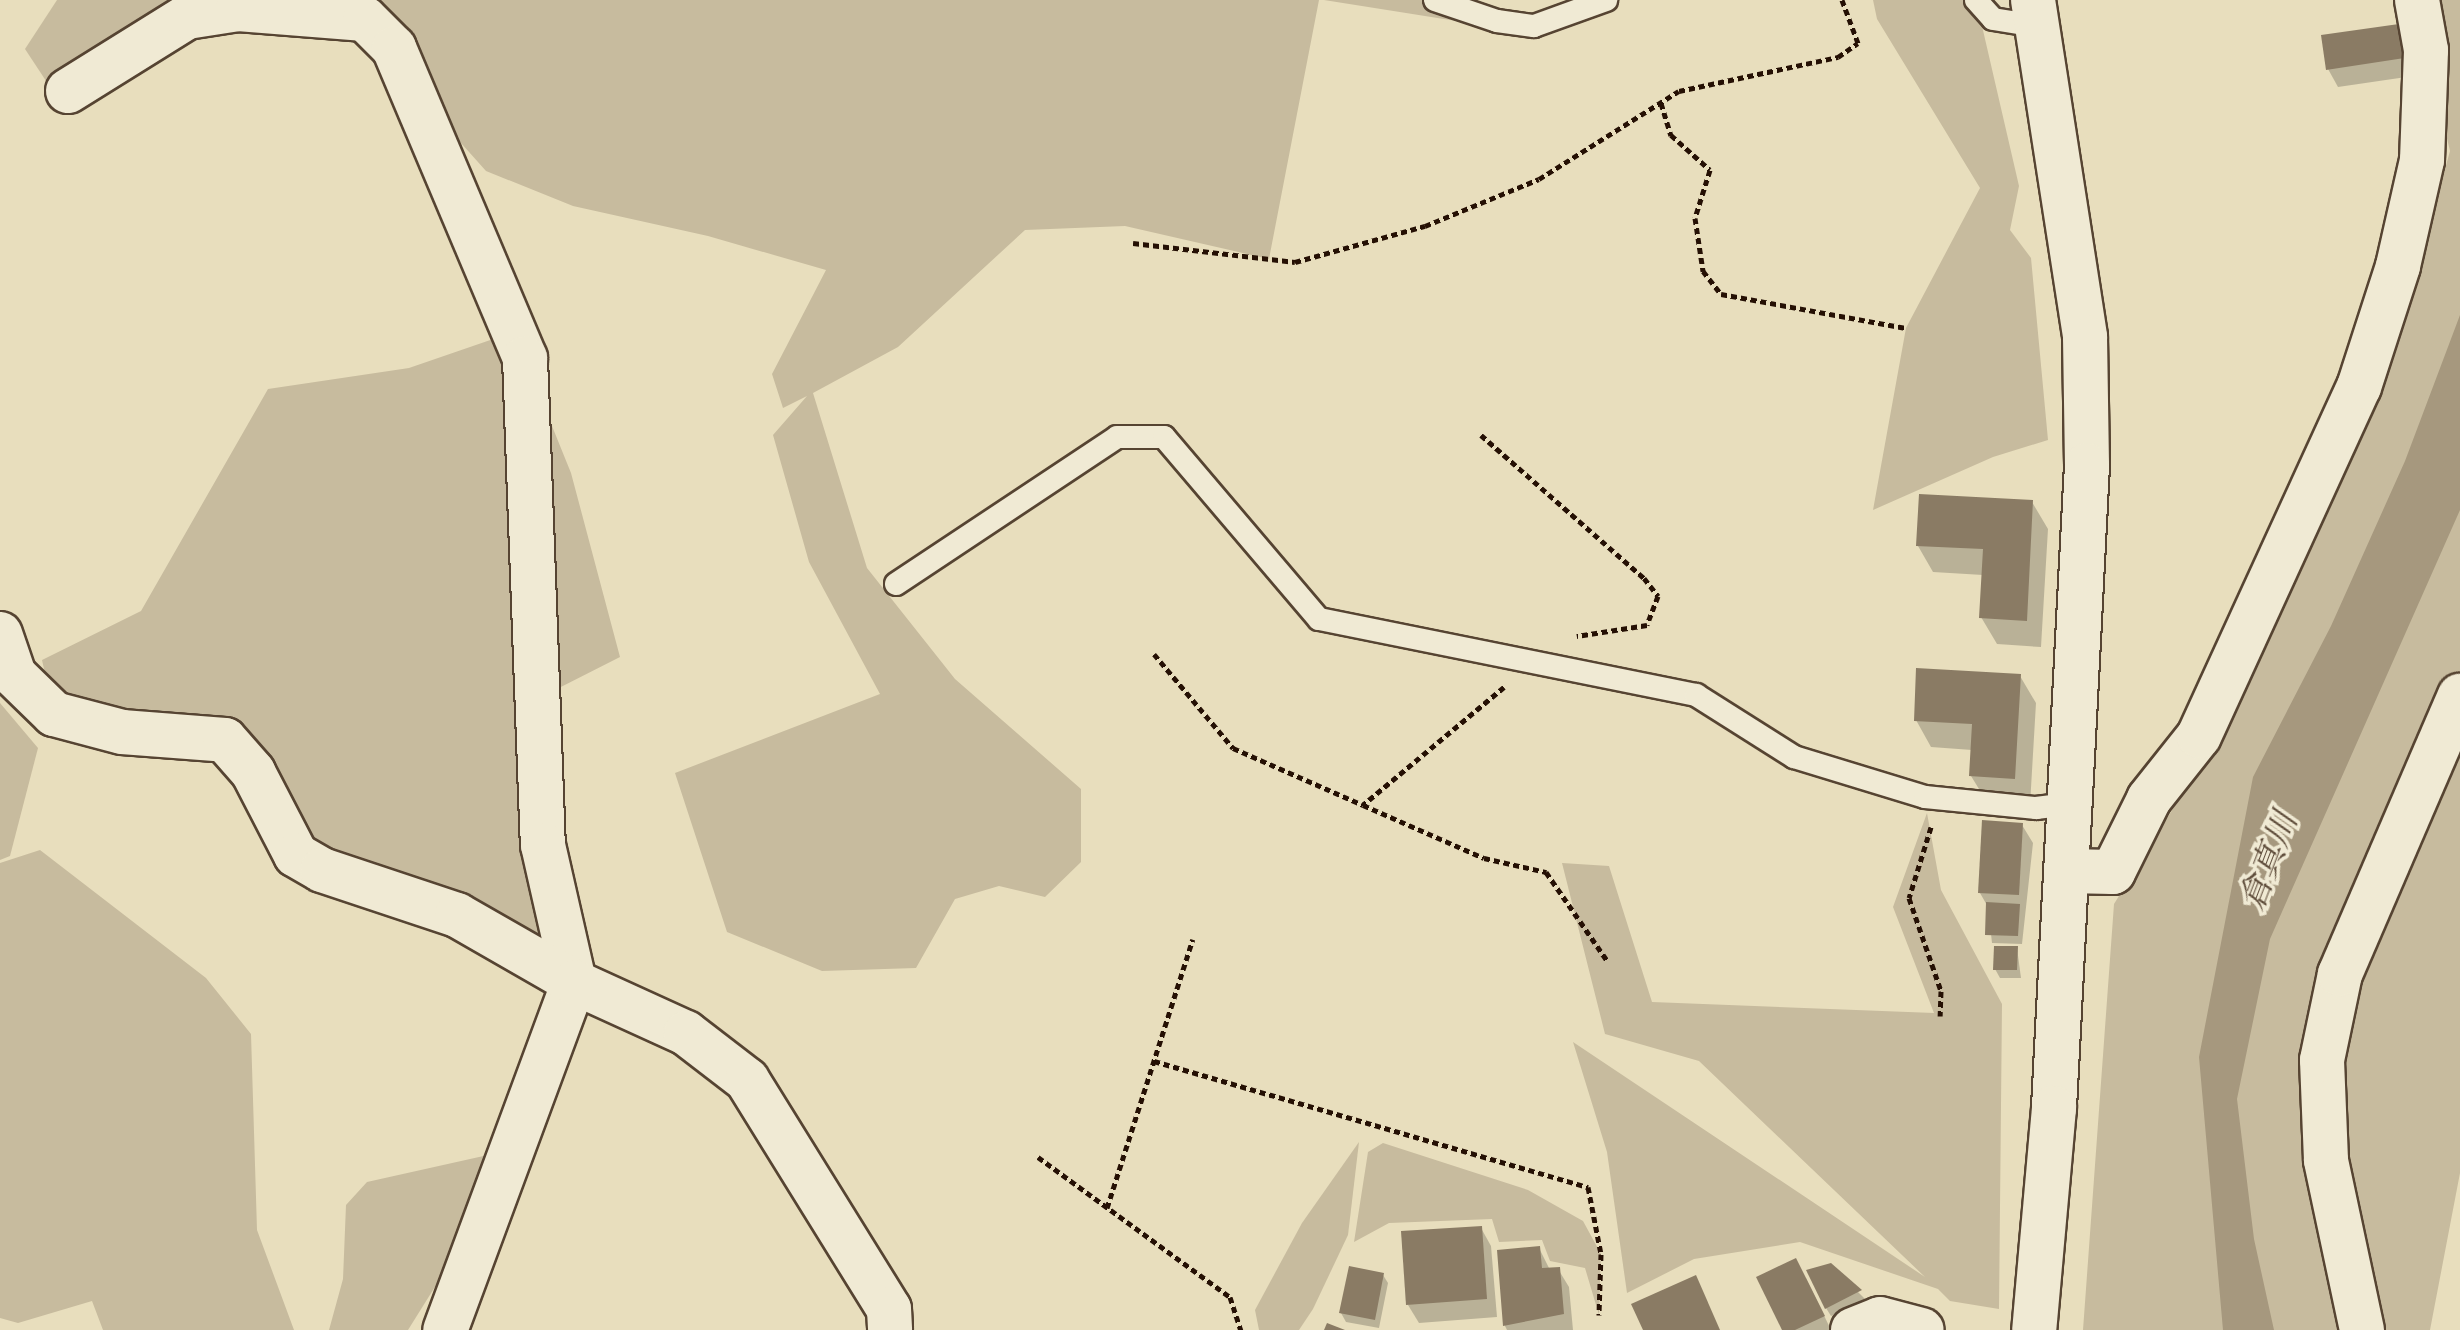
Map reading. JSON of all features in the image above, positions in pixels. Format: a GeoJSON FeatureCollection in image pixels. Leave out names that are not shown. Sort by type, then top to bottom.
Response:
{"type":"FeatureCollection","features":[{"type":"Feature","properties":{"kind":"street"},"geometry":{"type":"LineString","coordinates":[[2066,871],[2113,872],[2149,799],[2199,736],[2359,387],[2398,266],[2422,160],[2426,50],[2417,0]]}},
{"type":"Feature","properties":{"kind":"street"},"geometry":{"type":"LineString","coordinates":[[68,91],[187,17],[238,9],[365,19],[394,48],[525,358],[543,845],[574,982],[445,1330]]}},
{"type":"Feature","properties":{"kind":"street"},"geometry":{"type":"LineString","coordinates":[[2034,1330],[2054,1108],[2087,465],[2085,337],[2035,13]]}},
{"type":"Feature","properties":{"kind":"street"},"geometry":{"type":"LineString","coordinates":[[0,634],[14,675],[54,714],[122,732],[225,740],[253,772],[296,855],[322,870],[457,915],[574,982],[686,1033],[747,1080],[889,1309],[890,1330]]}},
{"type":"Feature","properties":{"kind":"street"},"geometry":{"type":"LineString","coordinates":[[2362,1330],[2326,1160],[2322,1060],[2340,974],[2460,696]]}},
{"type":"Feature","properties":{"kind":"street"},"geometry":{"type":"LineString","coordinates":[[1853,1330],[1880,1319],[1922,1330]]}},
{"type":"Feature","properties":{"kind":"lane"},"geometry":{"type":"LineString","coordinates":[[1435,0],[1497,21],[1534,26],[1606,0]]}},
{"type":"Feature","properties":{"kind":"lane"},"geometry":{"type":"LineString","coordinates":[[1976,0],[1993,19],[2035,13]]}},
{"type":"Feature","properties":{"kind":"lane"},"geometry":{"type":"LineString","coordinates":[[896,584],[1117,437],[1164,437],[1319,619],[1696,695],[1794,757],[1939,799],[2036,808],[2069,804]]}},
{"type":"Feature","properties":{"kind":"path"},"geometry":{"type":"LineString","coordinates":[[1133,243],[1295,262],[1425,226],[1539,179],[1679,91],[1838,57],[1858,43],[1842,0]]}},
{"type":"Feature","properties":{"kind":"path"},"geometry":{"type":"LineString","coordinates":[[1661,103],[1671,135],[1710,170],[1695,218],[1703,271],[1721,294],[1906,328]]}},
{"type":"Feature","properties":{"kind":"path"},"geometry":{"type":"LineString","coordinates":[[1481,435],[1644,578],[1658,596],[1647,625],[1573,637]]}},
{"type":"Feature","properties":{"kind":"path"},"geometry":{"type":"LineString","coordinates":[[1154,654],[1233,748],[1484,858],[1546,872],[1608,962]]}},
{"type":"Feature","properties":{"kind":"path"},"geometry":{"type":"LineString","coordinates":[[1363,805],[1535,661]]}},
{"type":"Feature","properties":{"kind":"path"},"geometry":{"type":"LineString","coordinates":[[1939,799],[1909,898],[1941,991],[1940,1016]]}},
{"type":"Feature","properties":{"kind":"path"},"geometry":{"type":"LineString","coordinates":[[1107,1208],[1193,939]]}},
{"type":"Feature","properties":{"kind":"path"},"geometry":{"type":"LineString","coordinates":[[1154,1061],[1588,1187],[1601,1254],[1599,1315]]}},
{"type":"Feature","properties":{"kind":"path"},"geometry":{"type":"LineString","coordinates":[[1038,1157],[1230,1297],[1241,1330]]}},
{"type":"Feature","properties":{"kind":"shaded area"},"geometry":{"type":"Polygon","coordinates":[[[57,0],[196,0],[54,93],[25,49],[57,0]]]}},
{"type":"Feature","properties":{"kind":"shaded area"},"geometry":{"type":"Polygon","coordinates":[[[346,0],[1319,0],[1269,259],[1125,226],[1025,230],[898,347],[813,393],[867,568],[955,679],[1081,789],[1081,862],[1045,897],[999,886],[955,899],[916,968],[822,971],[727,932],[675,773],[880,694],[809,562],[773,435],[807,396],[783,408],[772,374],[826,270],[708,236],[573,206],[486,171],[444,124],[422,52],[346,0]]]}},
{"type":"Feature","properties":{"kind":"shaded area"},"geometry":{"type":"Polygon","coordinates":[[[1324,0],[1474,0],[1507,29],[1324,0]]]}},
{"type":"Feature","properties":{"kind":"shaded area"},"geometry":{"type":"Polygon","coordinates":[[[1873,0],[1976,0],[2019,186],[2010,230],[2031,258],[2048,440],[1993,457],[1873,510],[1906,328],[1980,188],[1877,19],[1873,0]]]}},
{"type":"Feature","properties":{"kind":"shaded area"},"geometry":{"type":"Polygon","coordinates":[[[2414,0],[2460,0],[2460,1173],[2430,1330],[2083,1330],[2114,904],[2218,736],[2390,368],[2450,151],[2414,0]]]}},
{"type":"Feature","properties":{"kind":"shaded area"},"geometry":{"type":"Polygon","coordinates":[[[514,332],[571,473],[620,657],[549,693],[572,971],[322,870],[240,757],[54,714],[42,660],[141,611],[268,389],[409,368],[514,332]]]}},
{"type":"Feature","properties":{"kind":"shaded area"},"geometry":{"type":"Polygon","coordinates":[[[0,703],[38,748],[10,856],[0,860],[0,703]]]}},
{"type":"Feature","properties":{"kind":"shaded area"},"geometry":{"type":"Polygon","coordinates":[[[1927,813],[1941,890],[2002,1004],[1999,1309],[1950,1301],[1938,1289],[1800,1242],[1694,1259],[1627,1293],[1607,1152],[1573,1042],[1925,1277],[1699,1061],[1605,1034],[1562,863],[1609,866],[1652,1002],[1934,1013],[1893,907],[1927,813]]]}},
{"type":"Feature","properties":{"kind":"shaded area"},"geometry":{"type":"Polygon","coordinates":[[[40,850],[206,978],[251,1034],[257,1230],[294,1330],[103,1330],[92,1301],[18,1323],[0,1318],[0,863],[40,850]]]}},
{"type":"Feature","properties":{"kind":"shaded area"},"geometry":{"type":"Polygon","coordinates":[[[1359,1142],[1348,1235],[1313,1309],[1299,1330],[1259,1330],[1255,1310],[1302,1223],[1359,1142]]]}},
{"type":"Feature","properties":{"kind":"shaded area"},"geometry":{"type":"Polygon","coordinates":[[[1383,1143],[1528,1190],[1583,1221],[1601,1254],[1599,1315],[1585,1268],[1550,1261],[1542,1240],[1499,1242],[1492,1219],[1389,1223],[1354,1242],[1368,1152],[1383,1143]]]}},
{"type":"Feature","properties":{"kind":"shaded area"},"geometry":{"type":"Polygon","coordinates":[[[488,1155],[438,1282],[408,1330],[329,1330],[343,1279],[346,1205],[367,1182],[488,1155]]]}},
{"type":"Feature","properties":{"kind":"water","name":"倉真川"},"geometry":{"type":"Polygon","coordinates":[[[2460,315],[2460,510],[2270,939],[2237,1099],[2254,1239],[2274,1330],[2223,1330],[2199,1057],[2253,777],[2331,626],[2405,461],[2460,315]]]}},
{"type":"Feature","properties":{"kind":"building"},"geometry":{"type":"Polygon","coordinates":[[[2406,23],[2411,57],[2326,70],[2321,35],[2406,23]]]}},
{"type":"Feature","properties":{"kind":"building"},"geometry":{"type":"Polygon","coordinates":[[[1919,494],[2033,500],[2027,621],[1979,618],[1983,549],[1916,546],[1919,494]]]}},
{"type":"Feature","properties":{"kind":"building"},"geometry":{"type":"Polygon","coordinates":[[[1916,668],[2021,674],[2015,779],[1969,776],[1972,724],[1914,721],[1916,668]]]}},
{"type":"Feature","properties":{"kind":"building"},"geometry":{"type":"Polygon","coordinates":[[[1982,820],[2023,823],[2019,895],[1978,893],[1982,820]]]}},
{"type":"Feature","properties":{"kind":"building"},"geometry":{"type":"Polygon","coordinates":[[[1986,902],[2020,904],[2018,936],[1985,935],[1986,902]]]}},
{"type":"Feature","properties":{"kind":"building"},"geometry":{"type":"Polygon","coordinates":[[[1994,946],[2018,946],[2017,970],[1993,970],[1994,946]]]}},
{"type":"Feature","properties":{"kind":"building"},"geometry":{"type":"Polygon","coordinates":[[[1482,1226],[1487,1299],[1406,1305],[1401,1231],[1482,1226]]]}},
{"type":"Feature","properties":{"kind":"building"},"geometry":{"type":"Polygon","coordinates":[[[1540,1246],[1542,1268],[1560,1267],[1564,1314],[1503,1326],[1497,1250],[1540,1246]]]}},
{"type":"Feature","properties":{"kind":"building"},"geometry":{"type":"Polygon","coordinates":[[[1796,1258],[1825,1316],[1795,1330],[1782,1330],[1756,1277],[1796,1258]]]}},
{"type":"Feature","properties":{"kind":"building"},"geometry":{"type":"Polygon","coordinates":[[[1831,1263],[1862,1290],[1825,1309],[1806,1270],[1831,1263]]]}},
{"type":"Feature","properties":{"kind":"building"},"geometry":{"type":"Polygon","coordinates":[[[1349,1266],[1384,1273],[1375,1320],[1339,1313],[1349,1266]]]}},
{"type":"Feature","properties":{"kind":"building"},"geometry":{"type":"Polygon","coordinates":[[[1696,1275],[1720,1330],[1643,1330],[1631,1304],[1696,1275]]]}},
{"type":"Feature","properties":{"kind":"building"},"geometry":{"type":"Polygon","coordinates":[[[1327,1323],[1345,1330],[1324,1330],[1327,1323]]]}}]}
